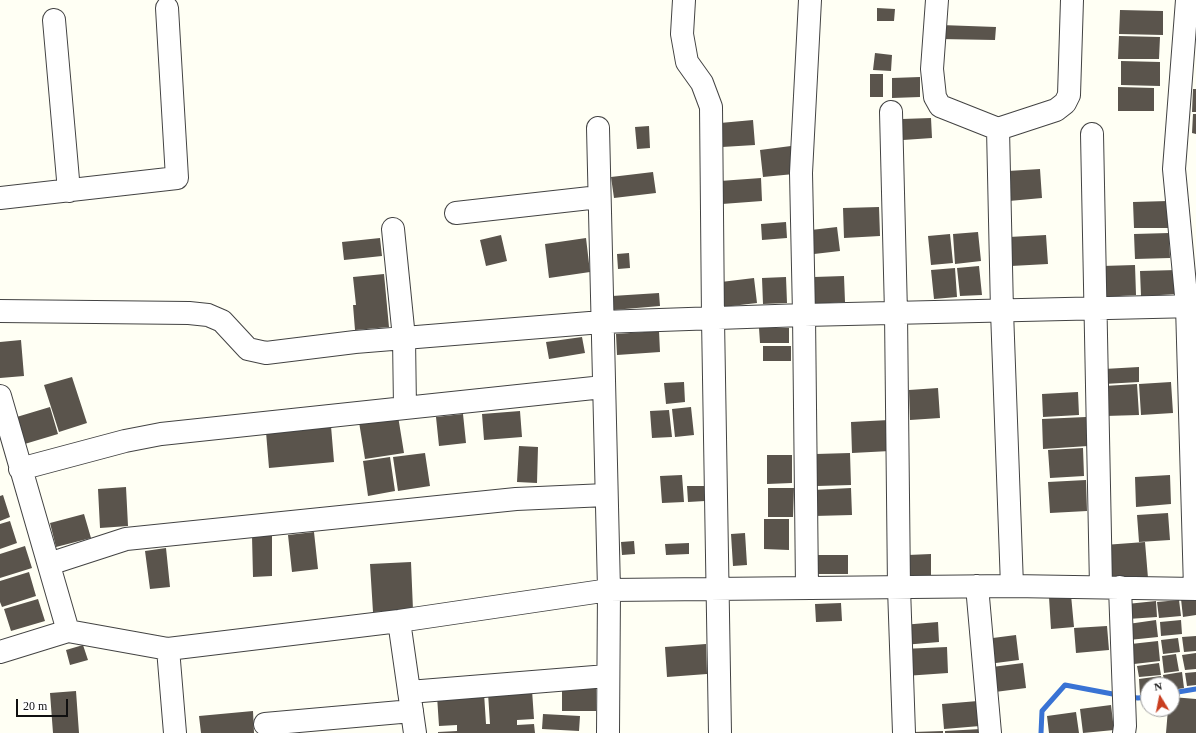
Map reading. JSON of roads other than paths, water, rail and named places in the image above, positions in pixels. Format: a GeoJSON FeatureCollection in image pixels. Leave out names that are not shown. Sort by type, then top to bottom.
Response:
{"type":"FeatureCollection","features":[{"type":"Feature","properties":{"kind":"street"},"geometry":{"type":"LineString","coordinates":[[684,0],[682,34],[687,62],[702,83],[711,107],[720,733]]}},
{"type":"Feature","properties":{"kind":"street"},"geometry":{"type":"LineString","coordinates":[[807,588],[801,173],[810,0]]}},
{"type":"Feature","properties":{"kind":"street"},"geometry":{"type":"LineString","coordinates":[[938,0],[932,70],[935,97],[940,106],[998,129],[1056,110],[1065,103],[1069,95],[1072,0]]}},
{"type":"Feature","properties":{"kind":"street"},"geometry":{"type":"LineString","coordinates":[[0,652],[68,631],[168,650],[399,621],[609,590],[977,586],[1195,589],[1191,306],[1174,169],[1187,0]]}},
{"type":"Feature","properties":{"kind":"street"},"geometry":{"type":"LineString","coordinates":[[0,198],[177,178],[167,8]]}},
{"type":"Feature","properties":{"kind":"street"},"geometry":{"type":"LineString","coordinates":[[54,20],[70,191]]}},
{"type":"Feature","properties":{"kind":"street"},"geometry":{"type":"LineString","coordinates":[[891,112],[896,313],[899,588],[904,733]]}},
{"type":"Feature","properties":{"kind":"street"},"geometry":{"type":"LineString","coordinates":[[598,128],[609,590],[607,676],[608,733]]}},
{"type":"Feature","properties":{"kind":"street"},"geometry":{"type":"LineString","coordinates":[[998,129],[1002,311],[1012,586]]}},
{"type":"Feature","properties":{"kind":"street"},"geometry":{"type":"LineString","coordinates":[[1092,134],[1096,309],[1111,587],[1124,684],[1124,733]]}},
{"type":"Feature","properties":{"kind":"street"},"geometry":{"type":"LineString","coordinates":[[456,213],[599,197]]}},
{"type":"Feature","properties":{"kind":"street"},"geometry":{"type":"LineString","coordinates":[[393,230],[404,338],[405,408]]}},
{"type":"Feature","properties":{"kind":"street"},"geometry":{"type":"LineString","coordinates":[[0,311],[189,313],[208,315],[222,321],[248,349],[266,353],[355,342],[602,322],[804,315],[1191,306]]}},
{"type":"Feature","properties":{"kind":"street"},"geometry":{"type":"LineString","coordinates":[[20,469],[125,441],[161,434],[603,387]]}},
{"type":"Feature","properties":{"kind":"street"},"geometry":{"type":"LineString","coordinates":[[0,396],[68,631]]}},
{"type":"Feature","properties":{"kind":"street"},"geometry":{"type":"LineString","coordinates":[[48,564],[126,540],[516,499],[606,495]]}},
{"type":"Feature","properties":{"kind":"street"},"geometry":{"type":"LineString","coordinates":[[977,586],[990,733]]}},
{"type":"Feature","properties":{"kind":"street"},"geometry":{"type":"LineString","coordinates":[[399,621],[415,733]]}},
{"type":"Feature","properties":{"kind":"street"},"geometry":{"type":"LineString","coordinates":[[168,650],[175,733]]}},
{"type":"Feature","properties":{"kind":"street"},"geometry":{"type":"LineString","coordinates":[[265,724],[411,701],[607,676]]}},
{"type":"Feature","properties":{"kind":"waterway"},"geometry":{"type":"LineString","coordinates":[[1041,733],[1042,711],[1065,685],[1118,695]]}},
{"type":"Feature","properties":{"kind":"waterway"},"geometry":{"type":"LineString","coordinates":[[1180,692],[1196,689]]}},
{"type":"Feature","properties":{"kind":"waterway"},"geometry":{"type":"LineString","coordinates":[[1128,697],[1140,698]]}}]}
